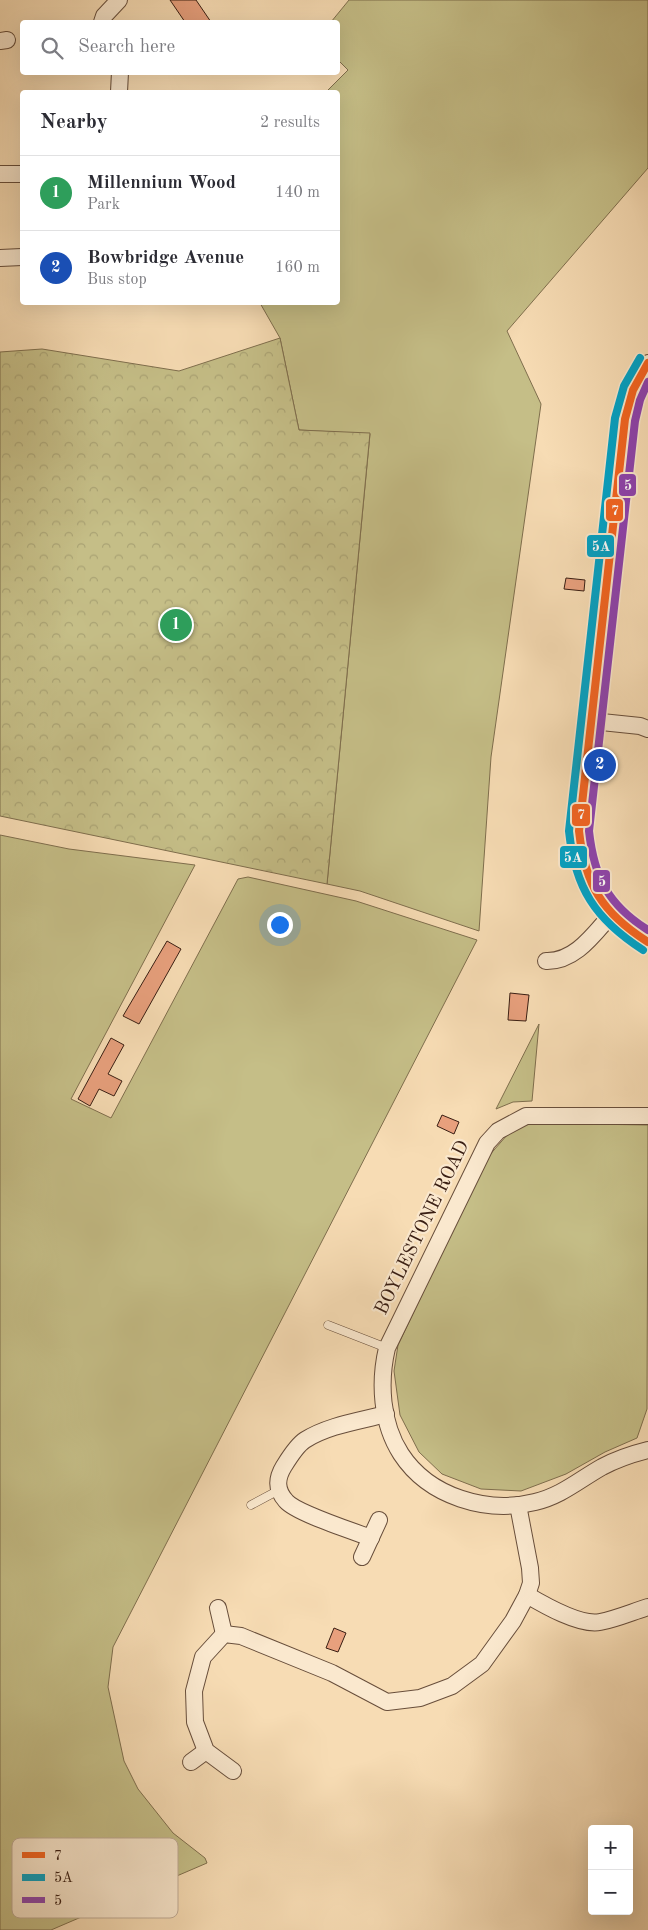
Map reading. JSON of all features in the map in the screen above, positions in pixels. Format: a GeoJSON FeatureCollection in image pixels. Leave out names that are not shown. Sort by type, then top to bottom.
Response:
{"type":"FeatureCollection","features":[{"type":"Feature","properties":{"kind":"street"},"geometry":{"type":"LineString","coordinates":[[103,20],[119,0]]}},
{"type":"Feature","properties":{"kind":"street"},"geometry":{"type":"LineString","coordinates":[[119,90],[120,75]]}},
{"type":"Feature","properties":{"kind":"street"},"geometry":{"type":"LineString","coordinates":[[0,174],[20,174]]}},
{"type":"Feature","properties":{"kind":"street"},"geometry":{"type":"LineString","coordinates":[[0,258],[20,257]]}},
{"type":"Feature","properties":{"kind":"street"},"geometry":{"type":"LineString","coordinates":[[648,363],[634,386],[626,414],[579,831],[586,873],[602,904],[633,933],[648,942]]}},
{"type":"Feature","properties":{"kind":"street"},"geometry":{"type":"LineString","coordinates":[[592,721],[640,726],[648,729]]}},
{"type":"Feature","properties":{"kind":"street"},"geometry":{"type":"LineString","coordinates":[[546,961],[564,959],[570,956],[612,915]]}},
{"type":"Feature","properties":{"kind":"street","name":"BOYLESTONE ROAD"},"geometry":{"type":"LineString","coordinates":[[648,1116],[526,1116],[498,1131],[487,1143],[386,1348],[383,1366],[386,1414],[401,1454],[409,1464],[435,1487],[446,1494],[468,1502],[497,1506],[518,1505],[553,1497],[614,1461],[648,1450]]}},
{"type":"Feature","properties":{"kind":"street"},"geometry":{"type":"LineString","coordinates":[[371,1538],[307,1513],[287,1502],[279,1490],[279,1474],[288,1458],[304,1440],[338,1426],[386,1414]]}},
{"type":"Feature","properties":{"kind":"street"},"geometry":{"type":"LineString","coordinates":[[224,1634],[241,1636],[332,1673],[388,1702],[420,1698],[452,1686],[482,1664],[513,1621],[528,1595],[531,1582],[530,1568],[518,1505]]}},
{"type":"Feature","properties":{"kind":"street"},"geometry":{"type":"LineString","coordinates":[[362,1557],[380,1520]]}},
{"type":"Feature","properties":{"kind":"street"},"geometry":{"type":"LineString","coordinates":[[528,1595],[542,1604],[585,1622],[598,1623],[648,1607]]}},
{"type":"Feature","properties":{"kind":"street"},"geometry":{"type":"LineString","coordinates":[[218,1608],[224,1634]]}},
{"type":"Feature","properties":{"kind":"street"},"geometry":{"type":"LineString","coordinates":[[224,1634],[202,1657],[194,1691],[195,1722],[206,1751],[233,1771]]}},
{"type":"Feature","properties":{"kind":"street"},"geometry":{"type":"LineString","coordinates":[[191,1762],[206,1751]]}},
{"type":"Feature","properties":{"kind":"lane"},"geometry":{"type":"LineString","coordinates":[[328,1325],[386,1348]]}},
{"type":"Feature","properties":{"kind":"lane"},"geometry":{"type":"LineString","coordinates":[[251,1505],[279,1490]]}},
{"type":"Feature","properties":{"kind":"green space"},"geometry":{"type":"Polygon","coordinates":[[[349,0],[648,0],[648,168],[507,331],[541,404],[491,757],[479,931],[360,891],[327,884],[370,434],[299,430],[280,338],[261,305],[340,305],[340,90],[328,90],[348,70],[340,62],[340,20],[333,20],[349,0]]]}},
{"type":"Feature","properties":{"kind":"green space"},"geometry":{"type":"Polygon","coordinates":[[[280,338],[299,430],[370,433],[327,884],[0,816],[0,352],[42,349],[179,371],[280,338]]]}},
{"type":"Feature","properties":{"kind":"green space"},"geometry":{"type":"Polygon","coordinates":[[[0,835],[69,849],[195,865],[71,1099],[111,1118],[238,879],[248,877],[356,901],[477,940],[113,1647],[108,1687],[124,1761],[138,1789],[173,1833],[205,1858],[207,1863],[178,1875],[178,1838],[12,1838],[12,1918],[79,1918],[51,1930],[0,1930],[0,835]]]}},
{"type":"Feature","properties":{"kind":"green space"},"geometry":{"type":"Polygon","coordinates":[[[539,1024],[532,1101],[513,1102],[496,1109],[539,1024]]]}},
{"type":"Feature","properties":{"kind":"green space"},"geometry":{"type":"Polygon","coordinates":[[[527,1123],[648,1125],[647,1409],[637,1438],[605,1452],[566,1474],[521,1491],[481,1489],[442,1474],[419,1452],[400,1415],[394,1371],[398,1345],[487,1158],[508,1134],[527,1123]]]}},
{"type":"Feature","properties":{"kind":"building"},"geometry":{"type":"Polygon","coordinates":[[[170,0],[196,0],[210,20],[184,20],[170,0]]]}},
{"type":"Feature","properties":{"kind":"building"},"geometry":{"type":"Polygon","coordinates":[[[566,578],[585,580],[584,591],[564,589],[566,578]]]}},
{"type":"Feature","properties":{"kind":"building"},"geometry":{"type":"Polygon","coordinates":[[[167,941],[181,949],[139,1024],[123,1016],[167,941]]]}},
{"type":"Feature","properties":{"kind":"building"},"geometry":{"type":"Polygon","coordinates":[[[510,993],[529,995],[526,1021],[508,1020],[510,993]]]}},
{"type":"Feature","properties":{"kind":"building"},"geometry":{"type":"Polygon","coordinates":[[[111,1038],[124,1045],[108,1074],[122,1081],[114,1096],[99,1089],[90,1106],[78,1099],[111,1038]]]}},
{"type":"Feature","properties":{"kind":"building"},"geometry":{"type":"Polygon","coordinates":[[[442,1115],[459,1122],[454,1134],[437,1126],[442,1115]]]}},
{"type":"Feature","properties":{"kind":"building"},"geometry":{"type":"Polygon","coordinates":[[[334,1628],[346,1633],[338,1652],[326,1648],[334,1628]]]}},
{"type":"Feature","properties":{"kind":"transit line","name":"5A"},"geometry":{"type":"LineString","coordinates":[[640,358],[624,386],[615,418],[569,831],[576,869],[582,886],[590,900],[612,926],[643,950]]}},
{"type":"Feature","properties":{"kind":"transit line","name":"7"},"geometry":{"type":"LineString","coordinates":[[648,363],[633,390],[625,419],[579,831],[586,867],[598,896],[619,920],[648,942]]}},
{"type":"Feature","properties":{"kind":"transit line","name":"5"},"geometry":{"type":"LineString","coordinates":[[648,382],[640,400],[635,421],[589,831],[595,862],[605,888],[623,910],[648,930]]}},
{"type":"Feature","properties":{"kind":"place","name":"Millennium Wood"},"geometry":{"type":"Point","coordinates":[176,625]}},
{"type":"Feature","properties":{"kind":"place","name":"Bowbridge Avenue"},"geometry":{"type":"Point","coordinates":[600,765]}}]}
